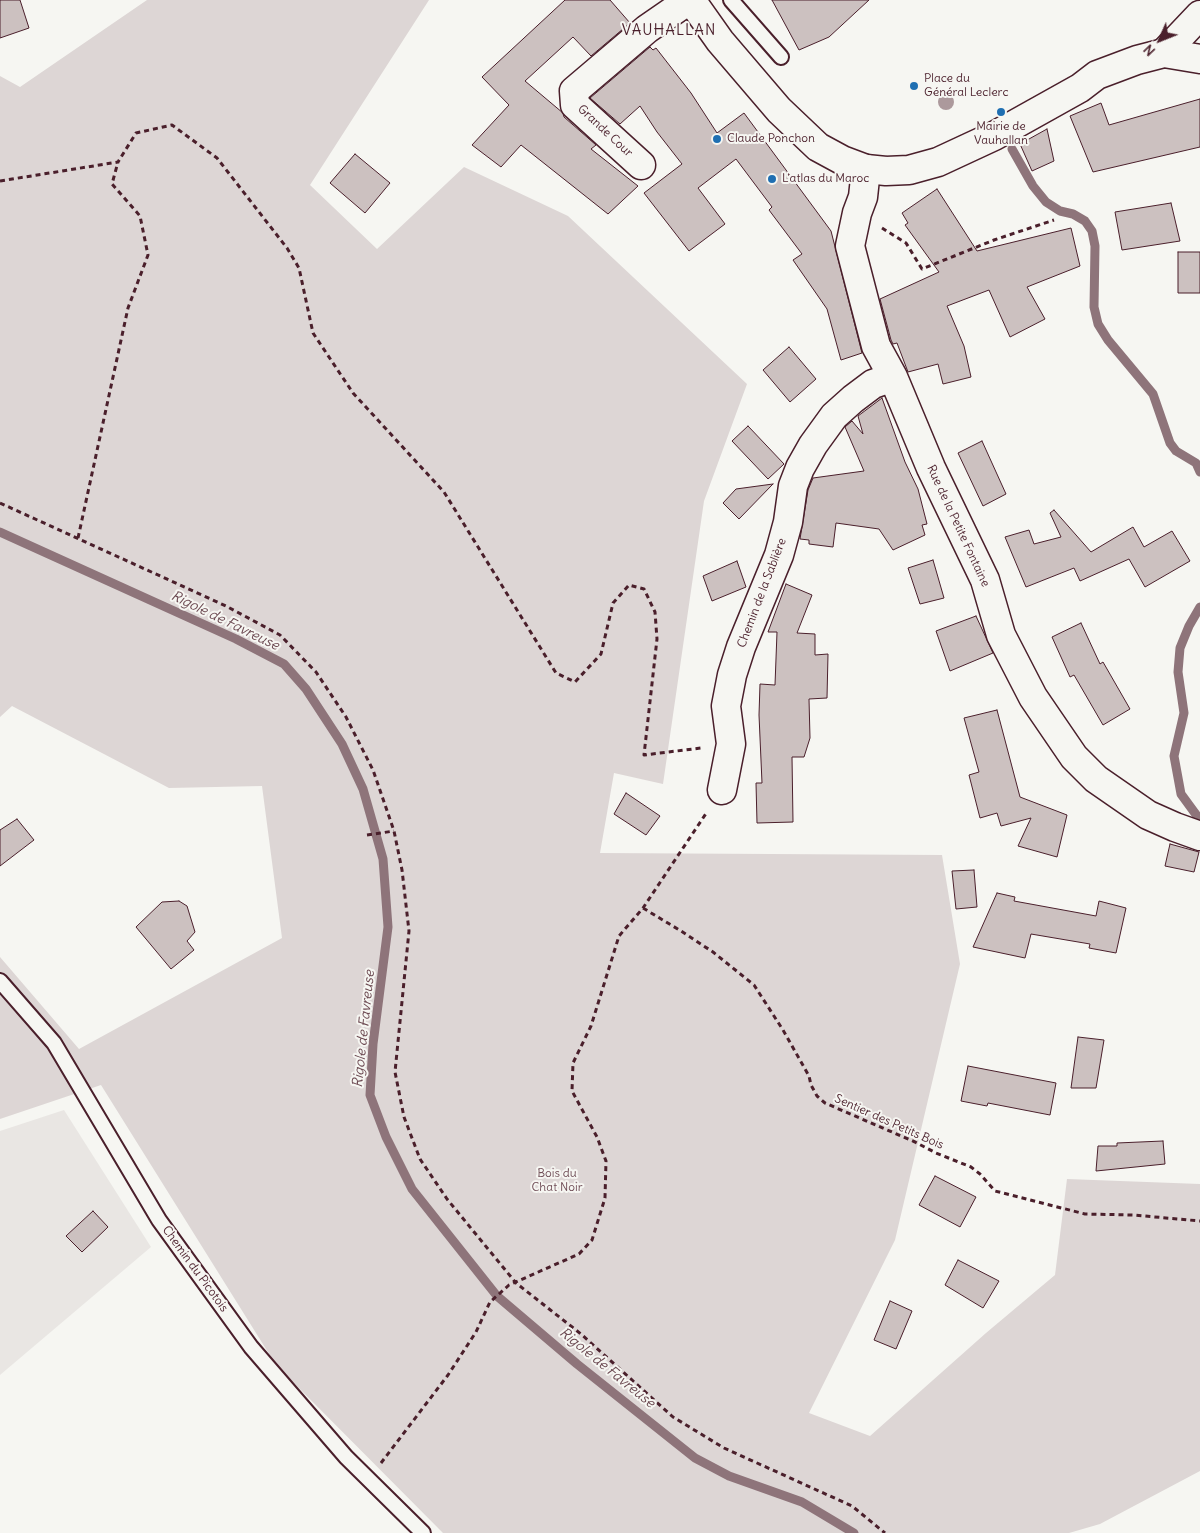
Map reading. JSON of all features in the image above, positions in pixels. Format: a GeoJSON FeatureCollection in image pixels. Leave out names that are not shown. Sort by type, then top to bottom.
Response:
{"type":"FeatureCollection","features":[{"type":"Feature","properties":{"kind":"street","name":"Grande Cour"},"geometry":{"type":"LineString","coordinates":[[641,165],[575,105],[574,91],[646,29],[690,0]]}},
{"type":"Feature","properties":{"kind":"street"},"geometry":{"type":"LineString","coordinates":[[690,0],[720,41],[779,110],[818,147],[842,160],[866,169],[886,171],[909,170],[938,162],[994,136],[1080,88],[1097,76],[1137,60],[1164,53],[1200,59]]}},
{"type":"Feature","properties":{"kind":"street"},"geometry":{"type":"LineString","coordinates":[[1164,53],[1200,15]]}},
{"type":"Feature","properties":{"kind":"street","name":"Rue de la Petite Fontaine"},"geometry":{"type":"LineString","coordinates":[[866,169],[863,197],[857,213],[850,246],[876,346],[893,377],[931,468],[984,580],[1001,635],[1033,698],[1074,756],[1096,779],[1148,815],[1200,836]]}},
{"type":"Feature","properties":{"kind":"street","name":"Chemin de la Sablière"},"geometry":{"type":"LineString","coordinates":[[722,790],[731,744],[726,706],[732,675],[741,647],[779,555],[788,522],[793,486],[800,468],[813,445],[834,416],[873,384],[893,377]]}},
{"type":"Feature","properties":{"kind":"lane"},"geometry":{"type":"LineString","coordinates":[[731,0],[781,58]]}},
{"type":"Feature","properties":{"kind":"lane","name":"Chemin du Picotois"},"geometry":{"type":"LineString","coordinates":[[0,981],[54,1043],[159,1220],[251,1347],[346,1457],[423,1533]]}},
{"type":"Feature","properties":{"kind":"path"},"geometry":{"type":"LineString","coordinates":[[78,538],[128,308],[148,255],[140,216],[112,184],[118,162],[136,133],[172,125],[217,158],[287,248],[299,268],[313,333],[353,393],[444,492],[556,673],[575,682],[600,654],[613,603],[629,585],[644,589],[655,612],[657,639],[644,755],[731,744]]}},
{"type":"Feature","properties":{"kind":"path"},"geometry":{"type":"LineString","coordinates":[[0,181],[118,162]]}},
{"type":"Feature","properties":{"kind":"path"},"geometry":{"type":"LineString","coordinates":[[857,213],[906,243],[922,269],[994,240],[1054,220]]}},
{"type":"Feature","properties":{"kind":"path"},"geometry":{"type":"LineString","coordinates":[[0,503],[226,606],[280,635],[316,672],[346,717],[373,770],[394,831],[402,870],[409,931],[395,1072],[404,1117],[420,1158],[447,1199],[516,1283],[581,1334],[673,1417],[724,1448],[852,1506],[884,1533]]}},
{"type":"Feature","properties":{"kind":"path"},"geometry":{"type":"LineString","coordinates":[[364,1475],[376,1467],[388,1455],[448,1375],[476,1332],[490,1302],[502,1290],[579,1254],[592,1240],[605,1198],[606,1161],[597,1137],[572,1091],[573,1063],[591,1026],[619,936],[643,908],[722,790]]}},
{"type":"Feature","properties":{"kind":"path"},"geometry":{"type":"LineString","coordinates":[[367,835],[394,831]]}},
{"type":"Feature","properties":{"kind":"path","name":"Sentier des Petits Bois"},"geometry":{"type":"LineString","coordinates":[[643,908],[705,947],[754,985],[783,1030],[818,1096],[825,1103],[936,1153],[971,1166],[995,1191],[1085,1214],[1133,1214],[1200,1222]]}},
{"type":"Feature","properties":{"kind":"shaded area"},"geometry":{"type":"Polygon","coordinates":[[[64,1110],[151,1247],[0,1375],[0,1131],[64,1110]]]}},
{"type":"Feature","properties":{"kind":"green space","name":"Bois du Chat Noir"},"geometry":{"type":"Polygon","coordinates":[[[147,0],[429,0],[310,185],[377,249],[464,167],[568,216],[747,384],[704,501],[663,784],[614,773],[600,853],[942,855],[960,964],[895,1240],[809,1413],[870,1436],[986,1333],[1055,1275],[1067,1179],[1200,1184],[1200,1471],[1100,1524],[1069,1533],[443,1533],[276,1365],[101,1085],[0,1119],[0,957],[79,1049],[282,938],[262,786],[169,788],[12,706],[0,717],[0,76],[20,87],[147,0]]]}},
{"type":"Feature","properties":{"kind":"building"},"geometry":{"type":"Polygon","coordinates":[[[0,0],[20,0],[29,28],[0,38],[0,0]]]}},
{"type":"Feature","properties":{"kind":"building"},"geometry":{"type":"Polygon","coordinates":[[[565,0],[610,0],[630,23],[591,56],[573,37],[525,81],[563,113],[564,117],[596,145],[591,149],[638,186],[608,214],[521,145],[501,167],[472,145],[509,105],[482,77],[565,0]]]}},
{"type":"Feature","properties":{"kind":"building"},"geometry":{"type":"Polygon","coordinates":[[[772,0],[869,0],[829,37],[799,50],[772,0]]]}},
{"type":"Feature","properties":{"kind":"building"},"geometry":{"type":"Polygon","coordinates":[[[650,47],[653,50],[656,48],[691,93],[717,133],[744,113],[831,231],[862,353],[841,360],[827,309],[793,260],[802,254],[769,210],[772,207],[736,159],[698,188],[725,224],[689,251],[644,193],[682,164],[640,106],[620,124],[590,98],[650,47]]]}},
{"type":"Feature","properties":{"kind":"building"},"geometry":{"type":"Polygon","coordinates":[[[1200,99],[1200,147],[1093,172],[1070,116],[1101,103],[1109,125],[1200,99]]]}},
{"type":"Feature","properties":{"kind":"building"},"geometry":{"type":"Polygon","coordinates":[[[1047,129],[1054,161],[1032,171],[1020,144],[1047,129]]]}},
{"type":"Feature","properties":{"kind":"building"},"geometry":{"type":"Polygon","coordinates":[[[355,154],[390,183],[365,213],[330,183],[355,154]]]}},
{"type":"Feature","properties":{"kind":"building"},"geometry":{"type":"Polygon","coordinates":[[[937,189],[977,251],[1071,228],[1080,266],[1027,287],[1045,319],[1010,337],[989,290],[947,306],[964,346],[971,377],[943,384],[938,364],[908,372],[897,343],[893,344],[891,340],[880,299],[939,272],[905,225],[908,223],[902,213],[937,189]]]}},
{"type":"Feature","properties":{"kind":"building"},"geometry":{"type":"Polygon","coordinates":[[[1171,203],[1180,241],[1122,250],[1115,212],[1171,203]]]}},
{"type":"Feature","properties":{"kind":"building"},"geometry":{"type":"Polygon","coordinates":[[[1178,252],[1200,252],[1200,293],[1178,293],[1178,252]]]}},
{"type":"Feature","properties":{"kind":"building"},"geometry":{"type":"Polygon","coordinates":[[[789,347],[816,379],[790,402],[763,370],[789,347]]]}},
{"type":"Feature","properties":{"kind":"building"},"geometry":{"type":"Polygon","coordinates":[[[882,398],[905,462],[918,489],[927,524],[922,525],[925,535],[893,550],[879,529],[836,523],[833,547],[809,544],[809,540],[800,539],[808,490],[813,478],[864,471],[845,427],[852,421],[863,434],[858,416],[882,398]]]}},
{"type":"Feature","properties":{"kind":"building"},"geometry":{"type":"Polygon","coordinates":[[[748,426],[784,464],[768,479],[732,441],[748,426]]]}},
{"type":"Feature","properties":{"kind":"building"},"geometry":{"type":"Polygon","coordinates":[[[982,441],[1006,494],[983,506],[958,453],[982,441]]]}},
{"type":"Feature","properties":{"kind":"building"},"geometry":{"type":"Polygon","coordinates":[[[773,484],[739,519],[723,503],[736,489],[773,484]]]}},
{"type":"Feature","properties":{"kind":"building"},"geometry":{"type":"Polygon","coordinates":[[[1054,510],[1091,552],[1133,527],[1144,547],[1172,531],[1190,561],[1145,587],[1129,559],[1080,581],[1074,568],[1026,587],[1005,537],[1029,530],[1034,544],[1061,537],[1050,513],[1054,510]]]}},
{"type":"Feature","properties":{"kind":"building"},"geometry":{"type":"Polygon","coordinates":[[[933,560],[944,598],[920,604],[908,568],[933,560]]]}},
{"type":"Feature","properties":{"kind":"building"},"geometry":{"type":"Polygon","coordinates":[[[737,561],[746,587],[712,601],[703,576],[737,561]]]}},
{"type":"Feature","properties":{"kind":"building"},"geometry":{"type":"Polygon","coordinates":[[[786,584],[812,595],[797,633],[815,634],[815,655],[828,654],[827,698],[809,699],[810,738],[804,757],[792,757],[793,822],[757,823],[756,783],[762,783],[759,715],[760,684],[775,685],[777,632],[768,632],[786,584]]]}},
{"type":"Feature","properties":{"kind":"building"},"geometry":{"type":"Polygon","coordinates":[[[976,616],[993,653],[950,671],[936,631],[976,616]]]}},
{"type":"Feature","properties":{"kind":"building"},"geometry":{"type":"Polygon","coordinates":[[[1081,623],[1100,664],[1103,662],[1130,709],[1103,725],[1074,675],[1070,677],[1052,637],[1081,623]]]}},
{"type":"Feature","properties":{"kind":"building"},"geometry":{"type":"Polygon","coordinates":[[[997,710],[1020,797],[1067,815],[1057,857],[1018,846],[1031,818],[1001,826],[997,813],[980,818],[969,775],[979,772],[964,718],[997,710]]]}},
{"type":"Feature","properties":{"kind":"building"},"geometry":{"type":"Polygon","coordinates":[[[626,793],[660,816],[646,835],[614,814],[626,793]]]}},
{"type":"Feature","properties":{"kind":"building"},"geometry":{"type":"Polygon","coordinates":[[[17,819],[34,840],[0,866],[0,830],[17,819]]]}},
{"type":"Feature","properties":{"kind":"building"},"geometry":{"type":"Polygon","coordinates":[[[1170,844],[1199,852],[1194,872],[1165,866],[1170,844]]]}},
{"type":"Feature","properties":{"kind":"building"},"geometry":{"type":"Polygon","coordinates":[[[974,870],[977,907],[956,909],[952,871],[974,870]]]}},
{"type":"Feature","properties":{"kind":"building"},"geometry":{"type":"Polygon","coordinates":[[[997,893],[1015,897],[1014,901],[1096,916],[1099,901],[1126,908],[1116,953],[1089,948],[1090,944],[1031,934],[1025,958],[973,947],[997,893]]]}},
{"type":"Feature","properties":{"kind":"building"},"geometry":{"type":"Polygon","coordinates":[[[179,901],[187,906],[195,932],[187,941],[194,950],[171,969],[136,927],[162,902],[179,901]]]}},
{"type":"Feature","properties":{"kind":"building"},"geometry":{"type":"Polygon","coordinates":[[[1078,1037],[1104,1040],[1096,1088],[1071,1088],[1078,1037]]]}},
{"type":"Feature","properties":{"kind":"building"},"geometry":{"type":"Polygon","coordinates":[[[968,1066],[1056,1083],[1050,1115],[988,1103],[987,1106],[961,1101],[968,1066]]]}},
{"type":"Feature","properties":{"kind":"building"},"geometry":{"type":"Polygon","coordinates":[[[1163,1141],[1165,1164],[1096,1171],[1098,1146],[1117,1146],[1117,1143],[1163,1141]]]}},
{"type":"Feature","properties":{"kind":"building"},"geometry":{"type":"Polygon","coordinates":[[[935,1176],[976,1197],[960,1227],[919,1205],[935,1176]]]}},
{"type":"Feature","properties":{"kind":"building"},"geometry":{"type":"Polygon","coordinates":[[[93,1211],[108,1227],[82,1252],[66,1236],[93,1211]]]}},
{"type":"Feature","properties":{"kind":"building"},"geometry":{"type":"Polygon","coordinates":[[[958,1260],[999,1281],[983,1308],[945,1285],[958,1260]]]}},
{"type":"Feature","properties":{"kind":"building"},"geometry":{"type":"Polygon","coordinates":[[[890,1301],[912,1311],[896,1349],[874,1340],[890,1301]]]}},
{"type":"Feature","properties":{"kind":"waterway"},"geometry":{"type":"LineString","coordinates":[[1012,149],[1033,186],[1046,202],[1060,211],[1073,214],[1085,221],[1092,231],[1095,246],[1094,307],[1098,324],[1108,340],[1153,394],[1170,443],[1176,451],[1196,463],[1200,472]]}},
{"type":"Feature","properties":{"kind":"waterway","name":"Rigole de Favreuse"},"geometry":{"type":"LineString","coordinates":[[0,532],[236,639],[284,664],[306,689],[342,744],[363,789],[383,859],[388,927],[373,1044],[370,1095],[386,1137],[412,1189],[497,1296],[577,1364],[695,1458],[729,1476],[802,1502],[854,1533]]}},
{"type":"Feature","properties":{"kind":"waterway"},"geometry":{"type":"LineString","coordinates":[[1200,607],[1189,626],[1180,648],[1178,672],[1184,713],[1174,756],[1181,794],[1200,820]]}},
{"type":"Feature","properties":{"kind":"place","name":"Place du Général Leclerc"},"geometry":{"type":"Point","coordinates":[914,86]}},
{"type":"Feature","properties":{"kind":"place","name":"Mairie de Vauhallan"},"geometry":{"type":"Point","coordinates":[1001,112]}},
{"type":"Feature","properties":{"kind":"place","name":"Claude Ponchon"},"geometry":{"type":"Point","coordinates":[717,139]}},
{"type":"Feature","properties":{"kind":"place","name":"L'atlas du Maroc"},"geometry":{"type":"Point","coordinates":[772,179]}},
{"type":"Feature","properties":{"kind":"district","name":"VAUHALLAN"},"geometry":{"type":"Point","coordinates":[669,31]}}]}
